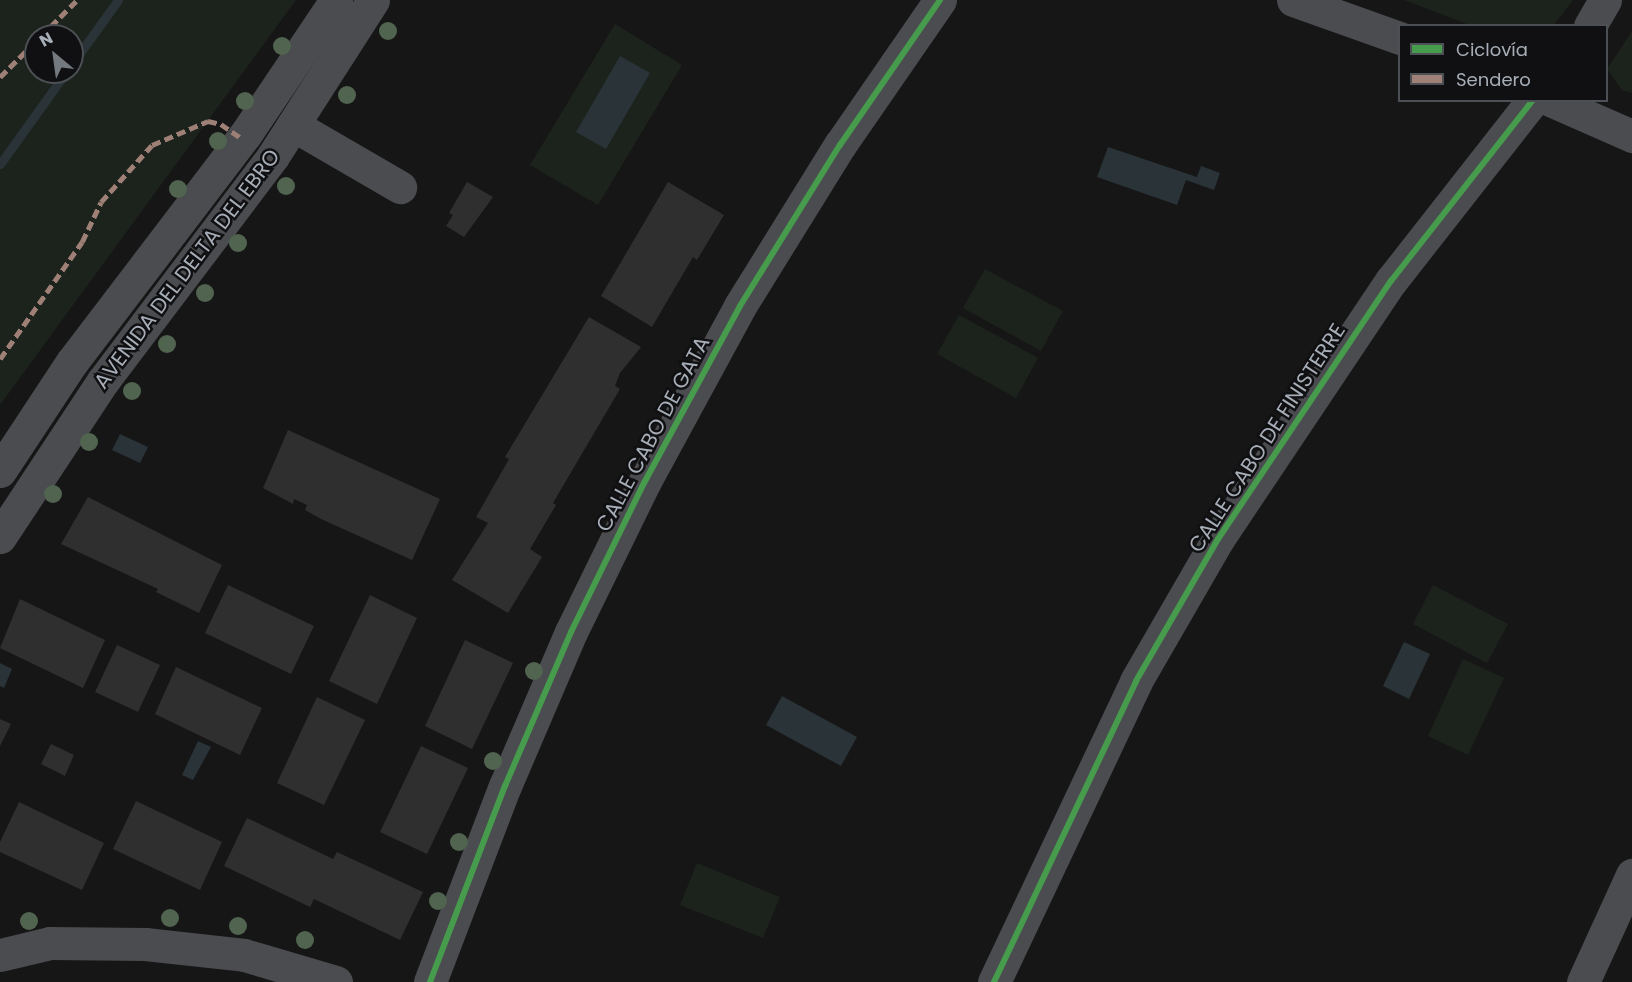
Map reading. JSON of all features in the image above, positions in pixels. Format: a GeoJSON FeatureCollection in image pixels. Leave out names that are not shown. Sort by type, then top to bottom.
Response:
{"type":"FeatureCollection","features":[{"type":"Feature","properties":{"kind":"street","name":"AVENIDA DEL DELTA DEL EBRO"},"geometry":{"type":"LineString","coordinates":[[0,471],[72,362],[245,135],[336,0]]}},
{"type":"Feature","properties":{"kind":"street","name":"AVENIDA DEL DELTA DEL EBRO"},"geometry":{"type":"LineString","coordinates":[[0,537],[103,381],[293,125],[373,0]]}},
{"type":"Feature","properties":{"kind":"street","name":"CALLE CABO DE GATA"},"geometry":{"type":"LineString","coordinates":[[430,982],[509,775],[571,632],[644,483],[746,296],[840,146],[940,0]]}},
{"type":"Feature","properties":{"kind":"street"},"geometry":{"type":"LineString","coordinates":[[1293,0],[1398,38]]}},
{"type":"Feature","properties":{"kind":"street"},"geometry":{"type":"LineString","coordinates":[[1591,24],[1605,0]]}},
{"type":"Feature","properties":{"kind":"street","name":"CALLE CABO DE FINISTERRE"},"geometry":{"type":"LineString","coordinates":[[994,982],[1136,681],[1218,539],[1391,281],[1531,102]]}},
{"type":"Feature","properties":{"kind":"street"},"geometry":{"type":"LineString","coordinates":[[1555,102],[1632,136]]}},
{"type":"Feature","properties":{"kind":"street"},"geometry":{"type":"LineString","coordinates":[[293,125],[400,188]]}},
{"type":"Feature","properties":{"kind":"street"},"geometry":{"type":"LineString","coordinates":[[1583,982],[1632,875]]}},
{"type":"Feature","properties":{"kind":"street"},"geometry":{"type":"LineString","coordinates":[[0,955],[50,943],[145,944],[244,955],[336,982]]}},
{"type":"Feature","properties":{"kind":"shaded area"},"geometry":{"type":"Polygon","coordinates":[[[0,0],[296,0],[0,405],[0,0]]]}},
{"type":"Feature","properties":{"kind":"shaded area"},"geometry":{"type":"Polygon","coordinates":[[[1404,0],[1573,0],[1555,24],[1467,24],[1404,0]]]}},
{"type":"Feature","properties":{"kind":"shaded area"},"geometry":{"type":"Polygon","coordinates":[[[615,24],[682,65],[598,205],[530,165],[615,24]]]}},
{"type":"Feature","properties":{"kind":"shaded area"},"geometry":{"type":"Polygon","coordinates":[[[1632,31],[1632,93],[1622,90],[1608,67],[1632,31]]]}},
{"type":"Feature","properties":{"kind":"shaded area"},"geometry":{"type":"Polygon","coordinates":[[[620,56],[650,73],[606,149],[576,132],[620,56]]]}},
{"type":"Feature","properties":{"kind":"shaded area"},"geometry":{"type":"Polygon","coordinates":[[[1108,147],[1197,177],[1201,166],[1220,173],[1214,190],[1186,180],[1177,205],[1097,177],[1108,147]]]}},
{"type":"Feature","properties":{"kind":"shaded area"},"geometry":{"type":"Polygon","coordinates":[[[985,269],[1063,311],[1041,351],[963,308],[985,269]]]}},
{"type":"Feature","properties":{"kind":"shaded area"},"geometry":{"type":"Polygon","coordinates":[[[959,315],[1038,358],[1016,398],[937,354],[959,315]]]}},
{"type":"Feature","properties":{"kind":"shaded area"},"geometry":{"type":"Polygon","coordinates":[[[120,434],[148,447],[140,463],[112,450],[120,434]]]}},
{"type":"Feature","properties":{"kind":"shaded area"},"geometry":{"type":"Polygon","coordinates":[[[1433,585],[1508,624],[1487,663],[1413,624],[1433,585]]]}},
{"type":"Feature","properties":{"kind":"shaded area"},"geometry":{"type":"Polygon","coordinates":[[[1404,642],[1430,654],[1409,699],[1383,686],[1404,642]]]}},
{"type":"Feature","properties":{"kind":"shaded area"},"geometry":{"type":"Polygon","coordinates":[[[1463,659],[1504,678],[1468,755],[1428,736],[1463,659]]]}},
{"type":"Feature","properties":{"kind":"shaded area"},"geometry":{"type":"Polygon","coordinates":[[[0,663],[12,669],[4,688],[0,686],[0,663]]]}},
{"type":"Feature","properties":{"kind":"shaded area"},"geometry":{"type":"Polygon","coordinates":[[[782,696],[857,737],[841,766],[766,725],[782,696]]]}},
{"type":"Feature","properties":{"kind":"shaded area"},"geometry":{"type":"Polygon","coordinates":[[[198,741],[211,747],[193,780],[182,775],[198,741]]]}},
{"type":"Feature","properties":{"kind":"shaded area"},"geometry":{"type":"Polygon","coordinates":[[[697,863],[780,897],[763,938],[680,905],[697,863]]]}},
{"type":"Feature","properties":{"kind":"building"},"geometry":{"type":"Polygon","coordinates":[[[467,182],[493,197],[464,237],[446,226],[453,215],[449,213],[467,182]]]}},
{"type":"Feature","properties":{"kind":"building"},"geometry":{"type":"Polygon","coordinates":[[[668,182],[724,215],[697,260],[693,257],[652,327],[601,296],[668,182]]]}},
{"type":"Feature","properties":{"kind":"building"},"geometry":{"type":"Polygon","coordinates":[[[589,317],[641,347],[620,373],[615,386],[620,389],[553,503],[556,505],[530,549],[542,557],[508,613],[452,580],[488,523],[476,517],[509,459],[505,457],[589,317]]]}},
{"type":"Feature","properties":{"kind":"building"},"geometry":{"type":"Polygon","coordinates":[[[288,430],[440,499],[412,560],[321,519],[305,510],[307,505],[294,499],[293,504],[263,488],[288,430]]]}},
{"type":"Feature","properties":{"kind":"building"},"geometry":{"type":"Polygon","coordinates":[[[88,497],[222,565],[199,613],[156,592],[158,589],[61,544],[88,497]]]}},
{"type":"Feature","properties":{"kind":"building"},"geometry":{"type":"Polygon","coordinates":[[[228,585],[314,626],[291,674],[205,633],[228,585]]]}},
{"type":"Feature","properties":{"kind":"building"},"geometry":{"type":"Polygon","coordinates":[[[370,595],[417,618],[377,704],[329,681],[370,595]]]}},
{"type":"Feature","properties":{"kind":"building"},"geometry":{"type":"Polygon","coordinates":[[[20,599],[105,640],[83,688],[0,648],[20,599]]]}},
{"type":"Feature","properties":{"kind":"building"},"geometry":{"type":"Polygon","coordinates":[[[465,640],[513,663],[472,749],[425,726],[465,640]]]}},
{"type":"Feature","properties":{"kind":"building"},"geometry":{"type":"Polygon","coordinates":[[[117,645],[160,665],[138,712],[95,692],[117,645]]]}},
{"type":"Feature","properties":{"kind":"building"},"geometry":{"type":"Polygon","coordinates":[[[176,667],[262,708],[240,755],[155,714],[176,667]]]}},
{"type":"Feature","properties":{"kind":"building"},"geometry":{"type":"Polygon","coordinates":[[[317,697],[365,720],[324,805],[277,783],[317,697]]]}},
{"type":"Feature","properties":{"kind":"building"},"geometry":{"type":"Polygon","coordinates":[[[0,719],[11,724],[0,746],[0,719]]]}},
{"type":"Feature","properties":{"kind":"building"},"geometry":{"type":"Polygon","coordinates":[[[51,744],[74,755],[65,776],[41,764],[51,744]]]}},
{"type":"Feature","properties":{"kind":"building"},"geometry":{"type":"Polygon","coordinates":[[[421,746],[468,768],[427,854],[380,832],[421,746]]]}},
{"type":"Feature","properties":{"kind":"building"},"geometry":{"type":"Polygon","coordinates":[[[136,801],[222,842],[200,890],[113,849],[136,801]]]}},
{"type":"Feature","properties":{"kind":"building"},"geometry":{"type":"Polygon","coordinates":[[[19,802],[104,843],[82,890],[0,852],[0,842],[19,802]]]}},
{"type":"Feature","properties":{"kind":"building"},"geometry":{"type":"Polygon","coordinates":[[[247,818],[333,859],[337,852],[423,892],[400,940],[314,899],[310,907],[224,866],[247,818]]]}},
{"type":"Feature","properties":{"kind":"waterway"},"geometry":{"type":"LineString","coordinates":[[84,47],[118,0]]}},
{"type":"Feature","properties":{"kind":"waterway"},"geometry":{"type":"LineString","coordinates":[[0,164],[57,84]]}},
{"type":"Feature","properties":{"kind":"marked path"},"geometry":{"type":"LineString","coordinates":[[53,24],[77,0]]}},
{"type":"Feature","properties":{"kind":"marked path"},"geometry":{"type":"LineString","coordinates":[[0,77],[24,53]]}},
{"type":"Feature","properties":{"kind":"marked path"},"geometry":{"type":"LineString","coordinates":[[0,359],[82,242],[101,202],[152,145],[208,121],[221,124],[241,138]]}},
{"type":"Feature","properties":{"kind":"cycle path"},"geometry":{"type":"LineString","coordinates":[[430,982],[505,786],[571,632],[644,483],[740,306],[840,145],[940,0]]}},
{"type":"Feature","properties":{"kind":"cycle path"},"geometry":{"type":"LineString","coordinates":[[994,982],[1136,681],[1218,539],[1391,281],[1531,102]]}}]}
